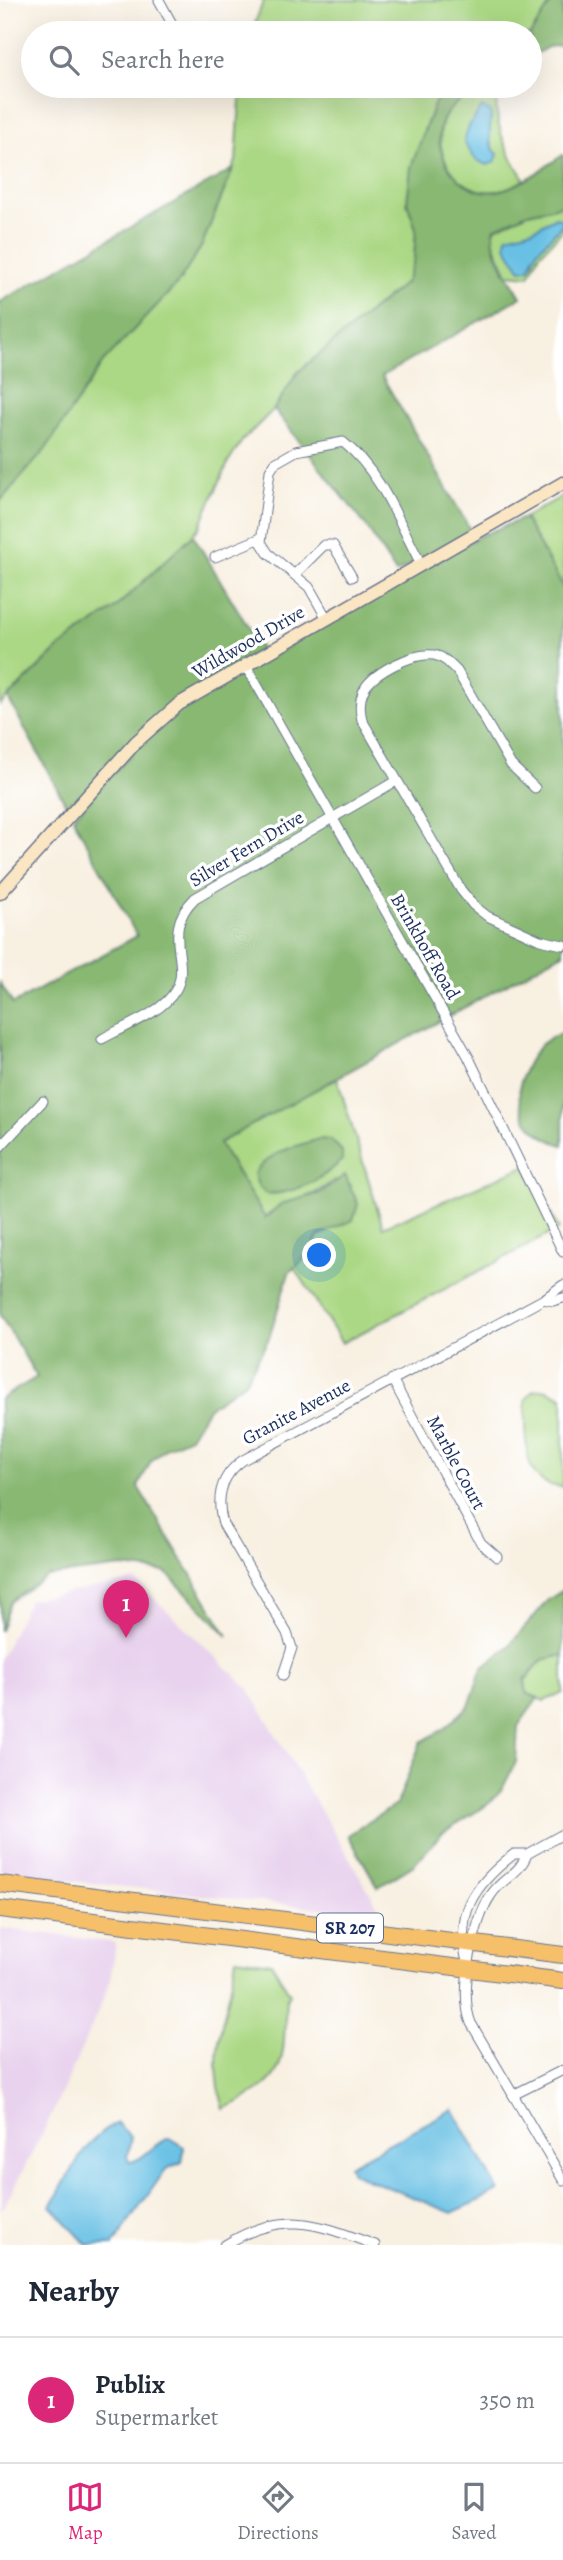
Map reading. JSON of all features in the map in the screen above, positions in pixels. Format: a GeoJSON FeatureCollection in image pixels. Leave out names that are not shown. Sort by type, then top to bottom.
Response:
{"type":"FeatureCollection","features":[{"type":"Feature","properties":{"kind":"highway","name":"SR 207"},"geometry":{"type":"LineString","coordinates":[[0,1884],[563,1955]]}},
{"type":"Feature","properties":{"kind":"highway","name":"SR 207"},"geometry":{"type":"LineString","coordinates":[[0,1909],[563,1980]]}},
{"type":"Feature","properties":{"kind":"street"},"geometry":{"type":"LineString","coordinates":[[159,0],[170,21]]}},
{"type":"Feature","properties":{"kind":"street"},"geometry":{"type":"LineString","coordinates":[[326,617],[309,587],[268,552],[261,538],[270,471],[275,463],[296,451],[343,442],[360,455],[383,487],[421,564]]}},
{"type":"Feature","properties":{"kind":"street","name":"Wildwood Drive"},"geometry":{"type":"LineString","coordinates":[[0,893],[157,723],[186,700],[563,483]]}},
{"type":"Feature","properties":{"kind":"street"},"geometry":{"type":"LineString","coordinates":[[215,557],[261,538]]}},
{"type":"Feature","properties":{"kind":"street"},"geometry":{"type":"LineString","coordinates":[[295,574],[308,558],[324,545],[333,545],[352,577]]}},
{"type":"Feature","properties":{"kind":"street"},"geometry":{"type":"LineString","coordinates":[[536,788],[511,765],[457,671],[437,655],[411,658],[373,679],[363,691],[359,705],[362,720],[472,905],[487,916],[540,940],[563,945]]}},
{"type":"Feature","properties":{"kind":"street","name":"Brinkhoff Road"},"geometry":{"type":"LineString","coordinates":[[245,664],[468,1056],[563,1252]]}},
{"type":"Feature","properties":{"kind":"street"},"geometry":{"type":"LineString","coordinates":[[332,818],[396,781]]}},
{"type":"Feature","properties":{"kind":"street","name":"Silver Fern Drive"},"geometry":{"type":"LineString","coordinates":[[102,1039],[162,1005],[177,989],[179,975],[176,930],[180,917],[195,898],[332,818]]}},
{"type":"Feature","properties":{"kind":"street"},"geometry":{"type":"LineString","coordinates":[[2,1141],[43,1101]]}},
{"type":"Feature","properties":{"kind":"street","name":"Granite Avenue"},"geometry":{"type":"LineString","coordinates":[[283,1675],[292,1648],[287,1633],[223,1524],[218,1507],[220,1490],[236,1465],[544,1299],[563,1285]]}},
{"type":"Feature","properties":{"kind":"street","name":"Granite Avenue"},"geometry":{"type":"LineString","coordinates":[[544,1299],[552,1301],[563,1298]]}},
{"type":"Feature","properties":{"kind":"street","name":"Marble Court"},"geometry":{"type":"LineString","coordinates":[[392,1379],[481,1543],[496,1557]]}},
{"type":"Feature","properties":{"kind":"street"},"geometry":{"type":"LineString","coordinates":[[563,1834],[527,1854],[514,1854],[479,1887],[466,1908],[469,1968],[467,2012],[563,2180]]}},
{"type":"Feature","properties":{"kind":"street"},"geometry":{"type":"LineString","coordinates":[[468,1943],[492,1893],[522,1867],[527,1854]]}},
{"type":"Feature","properties":{"kind":"street"},"geometry":{"type":"LineString","coordinates":[[41,1915],[46,1890]]}},
{"type":"Feature","properties":{"kind":"street"},"geometry":{"type":"LineString","coordinates":[[513,2095],[563,2070]]}},
{"type":"Feature","properties":{"kind":"street"},"geometry":{"type":"LineString","coordinates":[[225,2245],[254,2230],[291,2220],[323,2225],[375,2245]]}},
{"type":"Feature","properties":{"kind":"shaded area"},"geometry":{"type":"Polygon","coordinates":[[[135,1580],[248,1688],[383,1915],[0,1873],[0,1659],[29,1600],[135,1580]]]}},
{"type":"Feature","properties":{"kind":"shaded area"},"geometry":{"type":"Polygon","coordinates":[[[0,1928],[116,1943],[109,1985],[90,2030],[51,2116],[2,2210],[0,1928]]]}},
{"type":"Feature","properties":{"kind":"green space"},"geometry":{"type":"Polygon","coordinates":[[[264,0],[553,0],[539,21],[256,21],[264,0]]]}},
{"type":"Feature","properties":{"kind":"green space"},"geometry":{"type":"Polygon","coordinates":[[[553,0],[563,0],[563,45],[542,50],[542,21],[539,21],[553,0]]]}},
{"type":"Feature","properties":{"kind":"green space"},"geometry":{"type":"Polygon","coordinates":[[[240,98],[437,98],[424,130],[407,202],[416,229],[414,260],[406,282],[298,372],[274,409],[242,441],[228,463],[199,528],[177,552],[114,609],[59,648],[0,705],[0,501],[45,450],[103,362],[179,282],[201,247],[236,161],[240,98]]]}},
{"type":"Feature","properties":{"kind":"green space"},"geometry":{"type":"Polygon","coordinates":[[[437,98],[465,98],[448,112],[440,131],[443,157],[459,179],[470,187],[483,191],[505,189],[523,181],[563,155],[563,205],[528,213],[495,228],[493,236],[497,254],[521,297],[382,376],[471,531],[396,573],[366,526],[274,409],[298,372],[406,282],[414,260],[416,229],[407,202],[411,167],[437,98]]]}},
{"type":"Feature","properties":{"kind":"green space"},"geometry":{"type":"Polygon","coordinates":[[[462,98],[496,98],[502,135],[525,180],[495,191],[484,191],[471,187],[451,171],[444,159],[440,133],[443,120],[454,104],[462,98]]]}},
{"type":"Feature","properties":{"kind":"green space"},"geometry":{"type":"Polygon","coordinates":[[[233,169],[201,247],[179,282],[103,362],[45,450],[0,501],[0,302],[233,169]]]}},
{"type":"Feature","properties":{"kind":"green space"},"geometry":{"type":"Polygon","coordinates":[[[563,205],[563,230],[539,255],[529,276],[508,274],[493,241],[495,228],[528,213],[563,205]]]}},
{"type":"Feature","properties":{"kind":"green space"},"geometry":{"type":"Polygon","coordinates":[[[563,496],[563,587],[524,518],[563,496]]]}},
{"type":"Feature","properties":{"kind":"green space"},"geometry":{"type":"Polygon","coordinates":[[[524,518],[563,587],[563,953],[219,1143],[265,1218],[281,1204],[320,1193],[345,1175],[358,1204],[353,1220],[318,1236],[311,1252],[289,1273],[269,1338],[245,1382],[208,1408],[190,1437],[167,1447],[151,1461],[138,1487],[228,1636],[166,1572],[122,1567],[47,1576],[10,1602],[0,1631],[0,1399],[37,1377],[0,1315],[0,983],[13,1004],[137,936],[73,818],[139,745],[182,707],[480,536],[524,518]]]}},
{"type":"Feature","properties":{"kind":"green space"},"geometry":{"type":"Polygon","coordinates":[[[193,535],[261,649],[176,701],[69,810],[8,698],[59,648],[114,609],[193,535]]]}},
{"type":"Feature","properties":{"kind":"green space"},"geometry":{"type":"Polygon","coordinates":[[[563,1032],[563,1145],[534,1129],[520,1104],[520,1090],[529,1060],[540,1046],[563,1032]]]}},
{"type":"Feature","properties":{"kind":"green space"},"geometry":{"type":"Polygon","coordinates":[[[337,1078],[383,1227],[525,1166],[559,1229],[342,1343],[294,1266],[311,1252],[317,1236],[353,1220],[334,1180],[316,1193],[282,1206],[265,1218],[218,1143],[337,1078]]]}},
{"type":"Feature","properties":{"kind":"green space"},"geometry":{"type":"Polygon","coordinates":[[[319,1139],[331,1140],[342,1151],[342,1160],[334,1167],[317,1180],[287,1192],[266,1194],[258,1186],[254,1174],[267,1160],[283,1151],[319,1139]]]}},
{"type":"Feature","properties":{"kind":"green space"},"geometry":{"type":"Polygon","coordinates":[[[544,1389],[563,1397],[563,1487],[548,1484],[538,1477],[531,1467],[528,1455],[525,1401],[533,1391],[544,1389]]]}},
{"type":"Feature","properties":{"kind":"green space"},"geometry":{"type":"Polygon","coordinates":[[[563,1590],[563,1655],[542,1660],[525,1680],[526,1693],[538,1698],[518,1726],[516,1762],[501,1791],[487,1805],[442,1833],[414,1865],[378,1887],[348,1835],[397,1804],[421,1742],[444,1729],[469,1706],[482,1668],[509,1646],[548,1600],[563,1590]]]}},
{"type":"Feature","properties":{"kind":"green space"},"geometry":{"type":"Polygon","coordinates":[[[563,1655],[563,1693],[544,1701],[526,1693],[525,1680],[542,1660],[563,1655]]]}},
{"type":"Feature","properties":{"kind":"green space"},"geometry":{"type":"Polygon","coordinates":[[[236,1958],[271,1963],[290,1994],[286,1999],[284,2040],[279,2067],[261,2088],[224,2109],[217,2068],[218,2050],[236,1958]]]}},
{"type":"Feature","properties":{"kind":"water"},"geometry":{"type":"Polygon","coordinates":[[[482,107],[491,112],[490,140],[498,154],[495,162],[487,165],[476,160],[464,142],[469,126],[482,107]]]}},
{"type":"Feature","properties":{"kind":"water"},"geometry":{"type":"Polygon","coordinates":[[[556,217],[563,221],[561,226],[537,251],[529,269],[521,270],[506,246],[507,236],[534,229],[556,217]]]}},
{"type":"Feature","properties":{"kind":"water"},"geometry":{"type":"Polygon","coordinates":[[[453,2109],[499,2191],[452,2213],[352,2173],[349,2165],[453,2109]]]}},
{"type":"Feature","properties":{"kind":"water"},"geometry":{"type":"Polygon","coordinates":[[[117,2123],[131,2137],[127,2157],[129,2162],[169,2138],[184,2147],[182,2162],[166,2169],[113,2245],[87,2245],[51,2206],[87,2148],[106,2129],[117,2123]]]}},
{"type":"Feature","properties":{"kind":"place","name":"Publix"},"geometry":{"type":"Point","coordinates":[126,1638]}}]}
